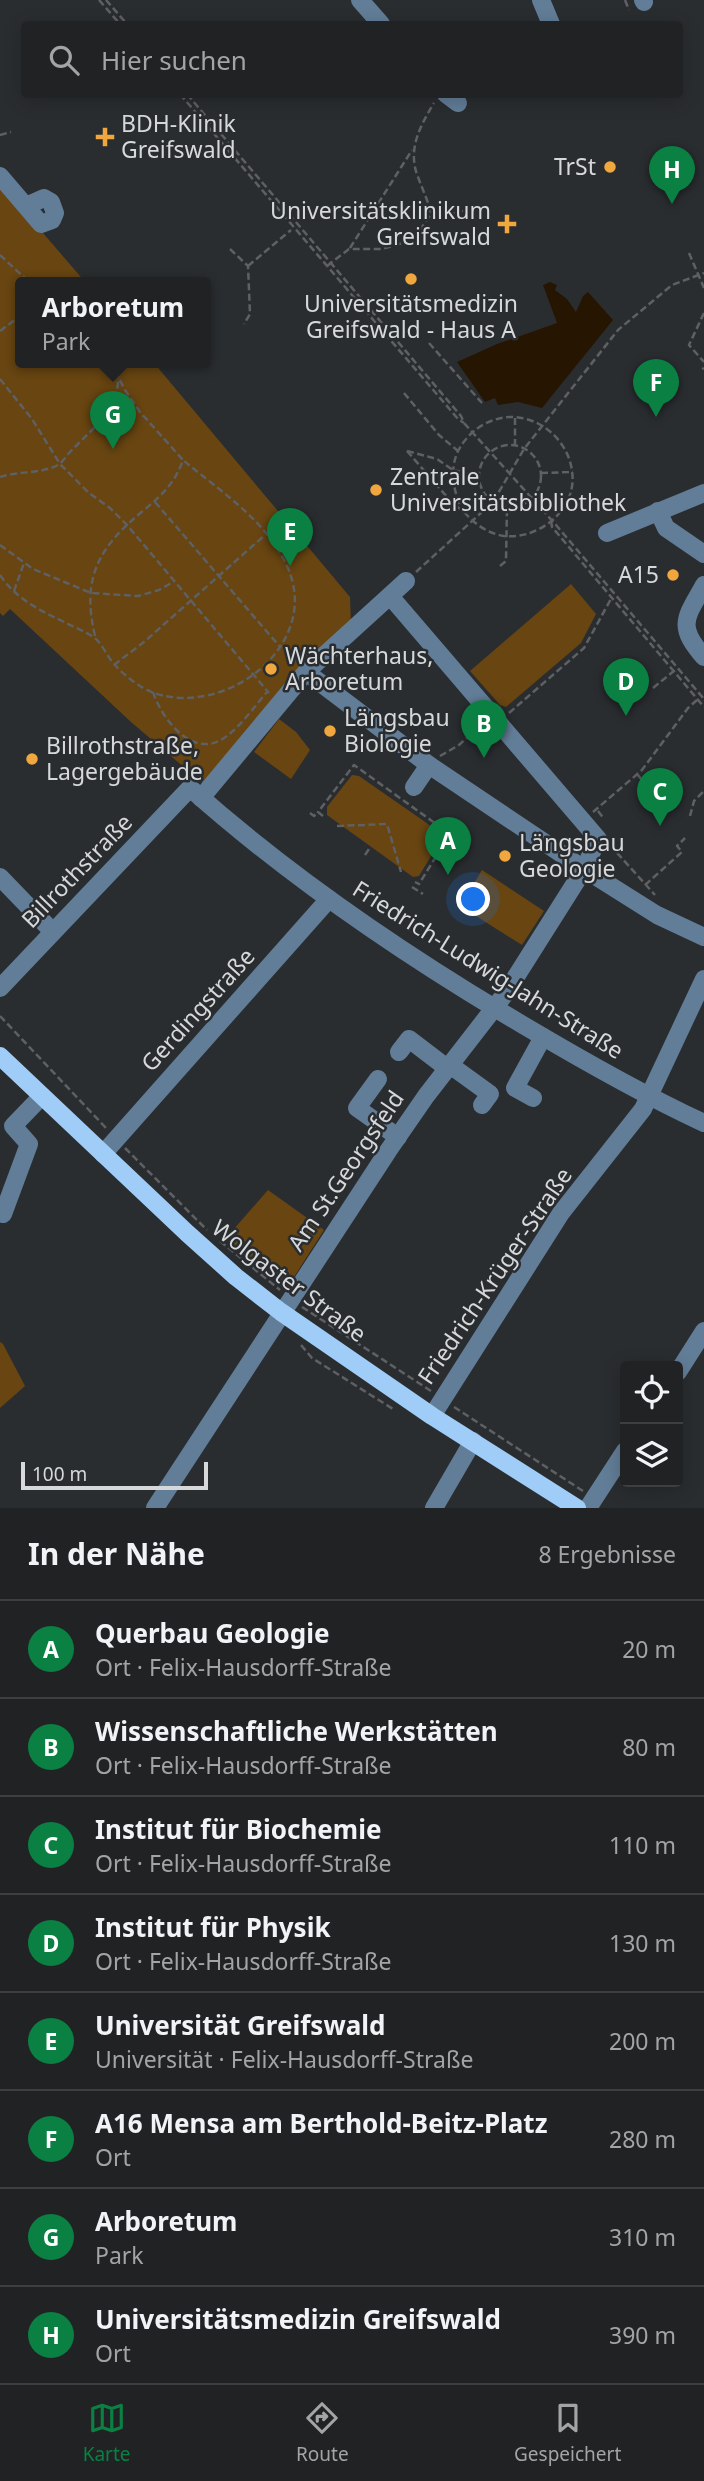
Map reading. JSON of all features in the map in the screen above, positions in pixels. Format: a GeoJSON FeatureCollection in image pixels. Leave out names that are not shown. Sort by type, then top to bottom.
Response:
{"type":"FeatureCollection","features":[{"type":"Feature","properties":{"kind":"main road","name":"Wolgaster Straße"},"geometry":{"type":"LineString","coordinates":[[0,1056],[211,1255],[286,1306],[432,1416],[577,1508]]}},
{"type":"Feature","properties":{"kind":"street"},"geometry":{"type":"LineString","coordinates":[[360,0],[378,21]]}},
{"type":"Feature","properties":{"kind":"street"},"geometry":{"type":"LineString","coordinates":[[541,0],[550,21]]}},
{"type":"Feature","properties":{"kind":"street"},"geometry":{"type":"LineString","coordinates":[[0,176],[26,206]]}},
{"type":"Feature","properties":{"kind":"street"},"geometry":{"type":"LineString","coordinates":[[607,533],[662,520],[704,493]]}},
{"type":"Feature","properties":{"kind":"street"},"geometry":{"type":"LineString","coordinates":[[662,520],[704,554]]}},
{"type":"Feature","properties":{"kind":"street","name":"Billrothstraße"},"geometry":{"type":"LineString","coordinates":[[0,988],[53,932],[196,793],[273,697],[306,672],[406,581]]}},
{"type":"Feature","properties":{"kind":"street"},"geometry":{"type":"LineString","coordinates":[[704,585],[687,617],[686,630],[690,641],[704,657]]}},
{"type":"Feature","properties":{"kind":"street"},"geometry":{"type":"LineString","coordinates":[[390,596],[495,719],[590,815],[598,839]]}},
{"type":"Feature","properties":{"kind":"street"},"geometry":{"type":"LineString","coordinates":[[306,672],[429,765],[584,869],[629,898],[704,937]]}},
{"type":"Feature","properties":{"kind":"street"},"geometry":{"type":"LineString","coordinates":[[414,788],[429,765]]}},
{"type":"Feature","properties":{"kind":"street","name":"Friedrich-Ludwig-Jahn-Straße"},"geometry":{"type":"LineString","coordinates":[[196,793],[329,899],[425,965],[648,1097],[704,1123]]}},
{"type":"Feature","properties":{"kind":"street","name":"Am St.Georgsfeld"},"geometry":{"type":"LineString","coordinates":[[155,1508],[398,1137],[495,1008],[584,869],[596,849],[598,839]]}},
{"type":"Feature","properties":{"kind":"street"},"geometry":{"type":"LineString","coordinates":[[0,877],[53,932]]}},
{"type":"Feature","properties":{"kind":"street","name":"Gerdingstraße"},"geometry":{"type":"LineString","coordinates":[[103,1154],[329,899]]}},
{"type":"Feature","properties":{"kind":"street","name":"Friedrich-Krüger-Straße"},"geometry":{"type":"LineString","coordinates":[[432,1416],[561,1213],[643,1109],[704,979]]}},
{"type":"Feature","properties":{"kind":"street"},"geometry":{"type":"LineString","coordinates":[[533,1098],[515,1088],[543,1037]]}},
{"type":"Feature","properties":{"kind":"street"},"geometry":{"type":"LineString","coordinates":[[399,1052],[409,1040],[490,1094],[482,1105]]}},
{"type":"Feature","properties":{"kind":"street"},"geometry":{"type":"LineString","coordinates":[[378,1079],[357,1108],[398,1137]]}},
{"type":"Feature","properties":{"kind":"street"},"geometry":{"type":"LineString","coordinates":[[3,1214],[29,1144],[13,1126],[42,1096]]}},
{"type":"Feature","properties":{"kind":"street"},"geometry":{"type":"LineString","coordinates":[[683,1364],[704,1331]]}},
{"type":"Feature","properties":{"kind":"street"},"geometry":{"type":"LineString","coordinates":[[433,1508],[474,1441]]}},
{"type":"Feature","properties":{"kind":"street"},"geometry":{"type":"LineString","coordinates":[[588,1508],[620,1459]]}},
{"type":"Feature","properties":{"kind":"path"},"geometry":{"type":"LineString","coordinates":[[99,0],[117,21]]}},
{"type":"Feature","properties":{"kind":"path"},"geometry":{"type":"LineString","coordinates":[[106,0],[124,21]]}},
{"type":"Feature","properties":{"kind":"path"},"geometry":{"type":"LineString","coordinates":[[625,0],[639,4]]}},
{"type":"Feature","properties":{"kind":"path"},"geometry":{"type":"LineString","coordinates":[[183,98],[551,521],[552,527],[701,698],[704,707]]}},
{"type":"Feature","properties":{"kind":"path"},"geometry":{"type":"LineString","coordinates":[[190,98],[329,265]]}},
{"type":"Feature","properties":{"kind":"path"},"geometry":{"type":"LineString","coordinates":[[329,265],[349,249],[386,194],[438,98]]}},
{"type":"Feature","properties":{"kind":"path"},"geometry":{"type":"LineString","coordinates":[[0,135],[11,132]]}},
{"type":"Feature","properties":{"kind":"path"},"geometry":{"type":"LineString","coordinates":[[349,249],[382,249],[413,240],[431,214],[428,195],[417,176],[412,150]]}},
{"type":"Feature","properties":{"kind":"path"},"geometry":{"type":"LineString","coordinates":[[431,214],[457,213],[479,206]]}},
{"type":"Feature","properties":{"kind":"path"},"geometry":{"type":"LineString","coordinates":[[248,266],[291,230]]}},
{"type":"Feature","properties":{"kind":"path"},"geometry":{"type":"LineString","coordinates":[[230,249],[248,266],[250,314],[244,324]]}},
{"type":"Feature","properties":{"kind":"path"},"geometry":{"type":"LineString","coordinates":[[689,253],[704,288]]}},
{"type":"Feature","properties":{"kind":"path"},"geometry":{"type":"LineString","coordinates":[[0,254],[24,277]]}},
{"type":"Feature","properties":{"kind":"path"},"geometry":{"type":"LineString","coordinates":[[406,581],[493,502],[524,449],[618,330],[672,285],[704,273]]}},
{"type":"Feature","properties":{"kind":"path"},"geometry":{"type":"LineString","coordinates":[[704,313],[689,345],[704,362]]}},
{"type":"Feature","properties":{"kind":"path"},"geometry":{"type":"LineString","coordinates":[[0,331],[15,320]]}},
{"type":"Feature","properties":{"kind":"path"},"geometry":{"type":"LineString","coordinates":[[429,343],[482,404]]}},
{"type":"Feature","properties":{"kind":"path"},"geometry":{"type":"LineString","coordinates":[[114,368],[140,412],[183,460],[249,515],[266,534],[288,568],[296,599],[292,624],[281,648],[270,661],[230,689],[193,698],[153,692],[132,680],[114,665],[96,638],[92,622],[91,593],[101,555],[112,538],[172,484],[183,460]]}},
{"type":"Feature","properties":{"kind":"path"},"geometry":{"type":"LineString","coordinates":[[0,477],[60,464],[110,409],[118,388],[117,374]]}},
{"type":"Feature","properties":{"kind":"path"},"geometry":{"type":"LineString","coordinates":[[1,382],[20,402],[60,464],[127,526],[273,697],[220,741],[201,743],[187,738],[170,724],[158,708],[153,692]]}},
{"type":"Feature","properties":{"kind":"path"},"geometry":{"type":"LineString","coordinates":[[404,393],[439,435],[458,451]]}},
{"type":"Feature","properties":{"kind":"path"},"geometry":{"type":"LineString","coordinates":[[515,446],[516,417]]}},
{"type":"Feature","properties":{"kind":"path"},"geometry":{"type":"LineString","coordinates":[[516,417],[542,425],[556,436],[565,450],[573,472],[569,496],[562,510],[551,521],[527,534],[507,536],[490,532],[472,521],[461,508],[454,493],[453,470],[458,451],[472,432],[492,420],[516,417]]}},
{"type":"Feature","properties":{"kind":"path"},"geometry":{"type":"LineString","coordinates":[[515,446],[524,449],[532,454],[541,473],[537,491],[531,499],[520,505],[508,507],[493,502],[482,488],[479,476],[482,464],[490,453],[498,448],[515,446]]}},
{"type":"Feature","properties":{"kind":"path"},"geometry":{"type":"LineString","coordinates":[[461,508],[455,506],[406,453],[436,459],[453,470],[479,476]]}},
{"type":"Feature","properties":{"kind":"path"},"geometry":{"type":"LineString","coordinates":[[541,473],[573,472]]}},
{"type":"Feature","properties":{"kind":"path"},"geometry":{"type":"LineString","coordinates":[[154,502],[281,648]]}},
{"type":"Feature","properties":{"kind":"path"},"geometry":{"type":"LineString","coordinates":[[500,566],[506,561],[508,507]]}},
{"type":"Feature","properties":{"kind":"path"},"geometry":{"type":"LineString","coordinates":[[114,665],[144,642],[266,534]]}},
{"type":"Feature","properties":{"kind":"path"},"geometry":{"type":"LineString","coordinates":[[0,545],[45,575],[91,593],[138,596],[174,582]]}},
{"type":"Feature","properties":{"kind":"path"},"geometry":{"type":"LineString","coordinates":[[14,591],[24,563]]}},
{"type":"Feature","properties":{"kind":"path"},"geometry":{"type":"LineString","coordinates":[[0,575],[33,607],[96,638]]}},
{"type":"Feature","properties":{"kind":"path"},"geometry":{"type":"LineString","coordinates":[[447,750],[459,745],[495,719],[584,648],[612,595]]}},
{"type":"Feature","properties":{"kind":"path"},"geometry":{"type":"LineString","coordinates":[[653,688],[676,670]]}},
{"type":"Feature","properties":{"kind":"path"},"geometry":{"type":"LineString","coordinates":[[590,815],[637,774],[688,708],[701,698]]}},
{"type":"Feature","properties":{"kind":"path"},"geometry":{"type":"LineString","coordinates":[[310,813],[314,816],[318,812],[354,765],[450,834],[419,884],[415,882]]}},
{"type":"Feature","properties":{"kind":"path"},"geometry":{"type":"LineString","coordinates":[[637,774],[648,787]]}},
{"type":"Feature","properties":{"kind":"path"},"geometry":{"type":"LineString","coordinates":[[690,816],[694,800],[704,791]]}},
{"type":"Feature","properties":{"kind":"path"},"geometry":{"type":"LineString","coordinates":[[318,812],[323,816]]}},
{"type":"Feature","properties":{"kind":"path"},"geometry":{"type":"LineString","coordinates":[[590,815],[604,819]]}},
{"type":"Feature","properties":{"kind":"path"},"geometry":{"type":"LineString","coordinates":[[337,826],[387,824],[401,872]]}},
{"type":"Feature","properties":{"kind":"path"},"geometry":{"type":"LineString","coordinates":[[629,898],[682,852],[677,846],[685,838]]}},
{"type":"Feature","properties":{"kind":"path"},"geometry":{"type":"LineString","coordinates":[[598,839],[608,843],[661,902]]}},
{"type":"Feature","properties":{"kind":"path"},"geometry":{"type":"LineString","coordinates":[[365,855],[369,849]]}},
{"type":"Feature","properties":{"kind":"path"},"geometry":{"type":"LineString","coordinates":[[412,887],[423,894]]}},
{"type":"Feature","properties":{"kind":"path"},"geometry":{"type":"LineString","coordinates":[[0,1016],[116,1139],[286,1306]]}},
{"type":"Feature","properties":{"kind":"shaded area"},"geometry":{"type":"Polygon","coordinates":[[[0,183],[81,277],[15,277],[15,368],[158,368],[350,597],[351,625],[206,786],[131,722],[10,609],[3,616],[0,613],[0,183]]]}},
{"type":"Feature","properties":{"kind":"shaded area"},"geometry":{"type":"Polygon","coordinates":[[[550,282],[557,285],[555,290],[567,299],[576,312],[583,296],[588,292],[613,320],[542,408],[518,402],[498,405],[495,398],[485,402],[457,362],[497,344],[557,323],[543,285],[550,282]]]}},
{"type":"Feature","properties":{"kind":"shaded area"},"geometry":{"type":"Polygon","coordinates":[[[571,584],[596,614],[581,643],[506,707],[500,705],[470,671],[571,584]]]}},
{"type":"Feature","properties":{"kind":"shaded area"},"geometry":{"type":"Polygon","coordinates":[[[279,719],[296,732],[310,750],[291,779],[254,752],[279,719]]]}},
{"type":"Feature","properties":{"kind":"shaded area"},"geometry":{"type":"Polygon","coordinates":[[[352,775],[359,776],[441,833],[442,838],[419,876],[413,877],[327,815],[327,807],[352,775]]]}},
{"type":"Feature","properties":{"kind":"shaded area"},"geometry":{"type":"Polygon","coordinates":[[[482,870],[544,911],[522,945],[460,906],[482,870]]]}},
{"type":"Feature","properties":{"kind":"shaded area"},"geometry":{"type":"Polygon","coordinates":[[[268,1190],[324,1230],[287,1288],[226,1238],[268,1190]]]}},
{"type":"Feature","properties":{"kind":"shaded area"},"geometry":{"type":"Polygon","coordinates":[[[0,1342],[25,1386],[0,1408],[0,1342]]]}},
{"type":"Feature","properties":{"kind":"place","name":"BDH-Klinik Greifswald"},"geometry":{"type":"Point","coordinates":[105,137]}},
{"type":"Feature","properties":{"kind":"place","name":"TrSt"},"geometry":{"type":"Point","coordinates":[610,167]}},
{"type":"Feature","properties":{"kind":"place","name":"Universitätsmedizin Greifswald"},"geometry":{"type":"Point","coordinates":[672,204]}},
{"type":"Feature","properties":{"kind":"place","name":"Universitätsklinikum Greifswald"},"geometry":{"type":"Point","coordinates":[507,224]}},
{"type":"Feature","properties":{"kind":"place","name":"Universitätsmedizin Greifswald - Haus A"},"geometry":{"type":"Point","coordinates":[411,279]}},
{"type":"Feature","properties":{"kind":"place","name":"A16 Mensa am Berthold-Beitz-Platz"},"geometry":{"type":"Point","coordinates":[656,417]}},
{"type":"Feature","properties":{"kind":"place","name":"Arboretum"},"geometry":{"type":"Point","coordinates":[113,449]}},
{"type":"Feature","properties":{"kind":"place","name":"Zentrale Universitätsbibliothek"},"geometry":{"type":"Point","coordinates":[376,490]}},
{"type":"Feature","properties":{"kind":"place","name":"Universität Greifswald"},"geometry":{"type":"Point","coordinates":[290,566]}},
{"type":"Feature","properties":{"kind":"place","name":"A15"},"geometry":{"type":"Point","coordinates":[673,575]}},
{"type":"Feature","properties":{"kind":"place","name":"Wächterhaus, Arboretum"},"geometry":{"type":"Point","coordinates":[271,669]}},
{"type":"Feature","properties":{"kind":"place","name":"Institut für Physik"},"geometry":{"type":"Point","coordinates":[626,716]}},
{"type":"Feature","properties":{"kind":"place","name":"Längsbau Biologie"},"geometry":{"type":"Point","coordinates":[330,731]}},
{"type":"Feature","properties":{"kind":"place","name":"Wissenschaftliche Werkstätten"},"geometry":{"type":"Point","coordinates":[484,758]}},
{"type":"Feature","properties":{"kind":"place","name":"Billrothstraße, Lagergebäude"},"geometry":{"type":"Point","coordinates":[32,759]}},
{"type":"Feature","properties":{"kind":"place","name":"Institut für Biochemie"},"geometry":{"type":"Point","coordinates":[660,826]}},
{"type":"Feature","properties":{"kind":"place","name":"Längsbau Geologie"},"geometry":{"type":"Point","coordinates":[505,856]}},
{"type":"Feature","properties":{"kind":"place","name":"Querbau Geologie"},"geometry":{"type":"Point","coordinates":[448,875]}}]}
